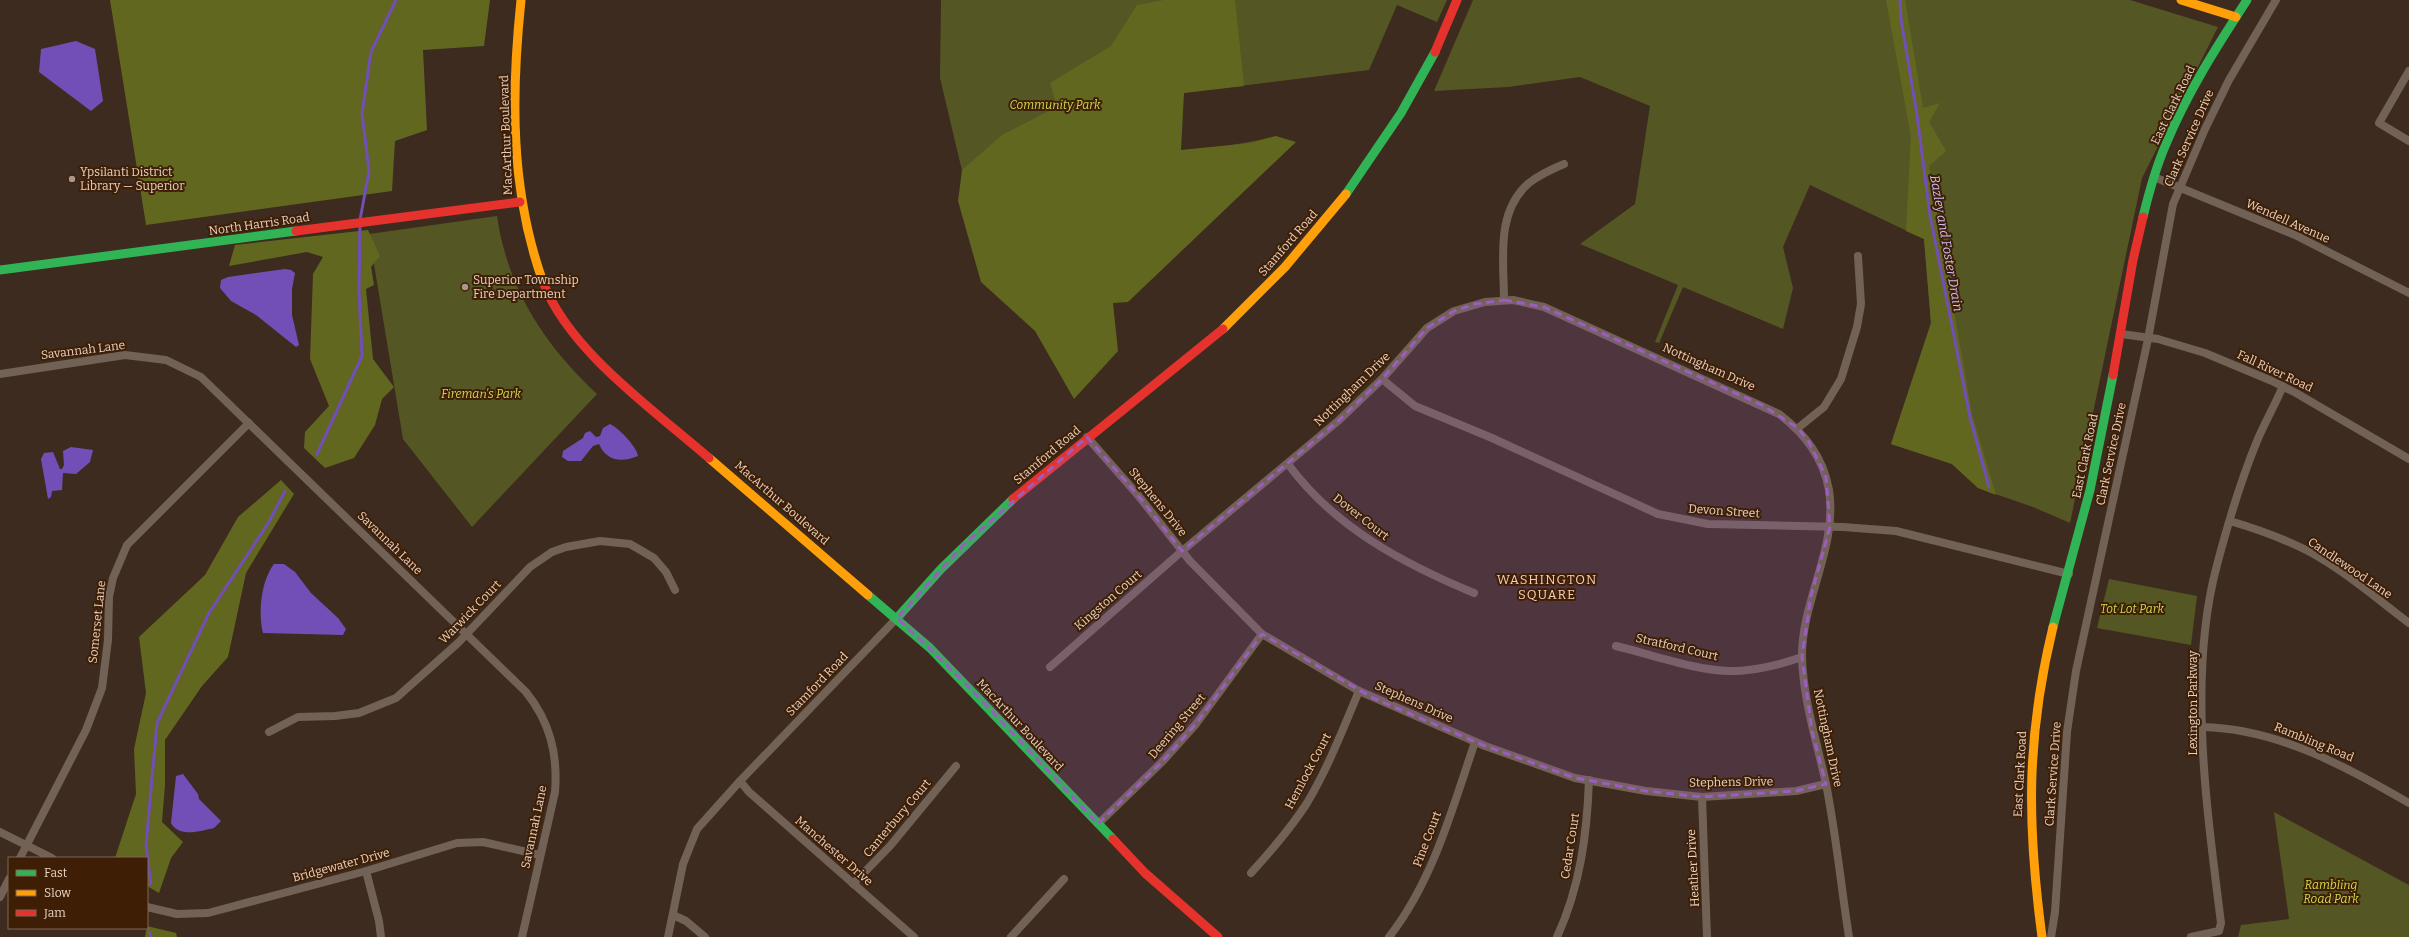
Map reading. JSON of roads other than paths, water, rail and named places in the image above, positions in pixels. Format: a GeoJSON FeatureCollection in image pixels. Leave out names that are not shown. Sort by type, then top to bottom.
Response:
{"type":"FeatureCollection","features":[{"type":"Feature","properties":{"kind":"street","name":"MacArthur Boulevard"},"geometry":{"type":"LineString","coordinates":[[521,0],[515,60],[515,110],[520,202],[527,237],[540,275],[564,321],[584,346],[611,373],[897,618],[962,680],[1146,873],[1218,937]]}},
{"type":"Feature","properties":{"kind":"street","name":"Stamford Road"},"geometry":{"type":"LineString","coordinates":[[668,937],[683,864],[697,829],[740,781],[897,618],[929,580],[964,544],[1032,481],[1086,437],[1182,364],[1218,333],[1274,279],[1346,194],[1386,136],[1432,58],[1457,0]]}},
{"type":"Feature","properties":{"kind":"street"},"geometry":{"type":"LineString","coordinates":[[2181,0],[2236,17]]}},
{"type":"Feature","properties":{"kind":"street","name":"East Clark Road"},"geometry":{"type":"LineString","coordinates":[[2042,937],[2030,840],[2030,770],[2039,694],[2099,454],[2139,235],[2154,177],[2180,112],[2246,0]]}},
{"type":"Feature","properties":{"kind":"street","name":"Clark Service Drive"},"geometry":{"type":"LineString","coordinates":[[2051,937],[2056,912],[2067,732],[2076,671],[2148,340],[2172,210],[2179,188],[2229,80],[2276,0]]}},
{"type":"Feature","properties":{"kind":"street"},"geometry":{"type":"LineString","coordinates":[[2409,71],[2379,123],[2409,141]]}},
{"type":"Feature","properties":{"kind":"street"},"geometry":{"type":"LineString","coordinates":[[1504,300],[1502,246],[1506,222],[1516,197],[1529,183],[1564,164]]}},
{"type":"Feature","properties":{"kind":"street","name":"Wendell Avenue"},"geometry":{"type":"LineString","coordinates":[[2154,177],[2295,235],[2371,272],[2409,294]]}},
{"type":"Feature","properties":{"kind":"street","name":"North Harris Road"},"geometry":{"type":"LineString","coordinates":[[0,270],[520,202]]}},
{"type":"Feature","properties":{"kind":"street"},"geometry":{"type":"LineString","coordinates":[[1798,428],[1824,407],[1841,379],[1857,327],[1861,304],[1858,256]]}},
{"type":"Feature","properties":{"kind":"street","name":"Nottingham Drive"},"geometry":{"type":"LineString","coordinates":[[1182,551],[1288,464],[1382,379],[1418,337],[1442,318],[1475,304],[1504,300],[1544,306],[1779,414],[1798,428],[1809,442],[1826,477],[1829,491],[1830,527],[1811,596],[1803,634],[1802,657],[1812,731],[1826,784],[1849,937]]}},
{"type":"Feature","properties":{"kind":"street","name":"Fall River Road"},"geometry":{"type":"LineString","coordinates":[[2121,334],[2148,340],[2158,339],[2205,353],[2283,386],[2409,459]]}},
{"type":"Feature","properties":{"kind":"street","name":"Savannah Lane"},"geometry":{"type":"LineString","coordinates":[[0,374],[125,355],[160,359],[183,367],[201,377],[526,692],[539,707],[549,730],[554,750],[556,771],[554,792],[522,937]]}},
{"type":"Feature","properties":{"kind":"street","name":"Devon Street"},"geometry":{"type":"LineString","coordinates":[[1382,379],[1415,406],[1492,438],[1658,514],[1708,524],[1830,527],[1896,531],[2069,574]]}},
{"type":"Feature","properties":{"kind":"street","name":"Lexington Parkway"},"geometry":{"type":"LineString","coordinates":[[2191,937],[2219,931],[2220,923],[2206,797],[2202,684],[2206,629],[2216,566],[2257,441],[2283,386]]}},
{"type":"Feature","properties":{"kind":"street","name":"Somerset Lane"},"geometry":{"type":"LineString","coordinates":[[20,857],[86,730],[102,688],[108,640],[109,597],[115,573],[127,545],[249,423]]}},
{"type":"Feature","properties":{"kind":"street","name":"Stephens Drive"},"geometry":{"type":"LineString","coordinates":[[1086,437],[1137,494],[1182,551],[1262,634],[1359,691],[1475,742],[1510,756],[1575,778],[1646,791],[1702,797],[1796,791],[1826,784]]}},
{"type":"Feature","properties":{"kind":"street","name":"Dover Court"},"geometry":{"type":"LineString","coordinates":[[1288,464],[1318,498],[1371,543],[1421,571],[1474,593]]}},
{"type":"Feature","properties":{"kind":"street","name":"Candlewood Lane"},"geometry":{"type":"LineString","coordinates":[[2230,521],[2261,531],[2310,552],[2364,588],[2409,623]]}},
{"type":"Feature","properties":{"kind":"street","name":"Warwick Court"},"geometry":{"type":"LineString","coordinates":[[269,732],[298,717],[335,716],[359,713],[396,698],[466,633],[530,567],[552,552],[572,546],[615,542],[642,550],[654,558],[666,572],[675,590]]}},
{"type":"Feature","properties":{"kind":"street","name":"Kingston Court"},"geometry":{"type":"LineString","coordinates":[[1050,667],[1182,551]]}},
{"type":"Feature","properties":{"kind":"street","name":"Deering Street"},"geometry":{"type":"LineString","coordinates":[[1098,824],[1162,762],[1196,724],[1262,634]]}},
{"type":"Feature","properties":{"kind":"street","name":"Stratford Court"},"geometry":{"type":"LineString","coordinates":[[1616,646],[1698,667],[1730,671],[1772,666],[1802,657]]}},
{"type":"Feature","properties":{"kind":"street","name":"Hemlock Court"},"geometry":{"type":"LineString","coordinates":[[1252,873],[1280,841],[1307,802],[1329,760],[1359,691]]}},
{"type":"Feature","properties":{"kind":"street","name":"Rambling Road"},"geometry":{"type":"LineString","coordinates":[[2203,727],[2226,728],[2274,737],[2345,766],[2409,802]]}},
{"type":"Feature","properties":{"kind":"street","name":"Pine Court"},"geometry":{"type":"LineString","coordinates":[[1389,937],[1420,891],[1450,816],[1475,742]]}},
{"type":"Feature","properties":{"kind":"street","name":"Canterbury Court"},"geometry":{"type":"LineString","coordinates":[[853,884],[890,846],[956,766]]}},
{"type":"Feature","properties":{"kind":"street","name":"Cedar Court"},"geometry":{"type":"LineString","coordinates":[[1556,937],[1567,915],[1579,878],[1588,809],[1589,780]]}},
{"type":"Feature","properties":{"kind":"street","name":"Manchester Drive"},"geometry":{"type":"LineString","coordinates":[[740,781],[749,792],[914,937]]}},
{"type":"Feature","properties":{"kind":"street","name":"Heather Drive"},"geometry":{"type":"LineString","coordinates":[[1702,797],[1707,937]]}},
{"type":"Feature","properties":{"kind":"street"},"geometry":{"type":"LineString","coordinates":[[0,832],[50,857]]}},
{"type":"Feature","properties":{"kind":"street","name":"Bridgewater Drive"},"geometry":{"type":"LineString","coordinates":[[148,907],[177,914],[208,913],[366,872],[457,843],[483,842],[540,855]]}},
{"type":"Feature","properties":{"kind":"street"},"geometry":{"type":"LineString","coordinates":[[366,872],[379,921],[381,937]]}},
{"type":"Feature","properties":{"kind":"street"},"geometry":{"type":"LineString","coordinates":[[1011,937],[1064,879]]}},
{"type":"Feature","properties":{"kind":"street"},"geometry":{"type":"LineString","coordinates":[[0,897],[8,881]]}},
{"type":"Feature","properties":{"kind":"street"},"geometry":{"type":"LineString","coordinates":[[673,915],[686,921],[704,937]]}},
{"type":"Feature","properties":{"kind":"waterway"},"geometry":{"type":"LineString","coordinates":[[360,220],[369,171],[362,113],[371,52],[396,0]]}},
{"type":"Feature","properties":{"kind":"waterway","name":"Bazley and Foster Drain"},"geometry":{"type":"LineString","coordinates":[[1900,0],[1901,19],[1917,115],[1930,215],[1970,417],[1989,487]]}},
{"type":"Feature","properties":{"kind":"waterway"},"geometry":{"type":"LineString","coordinates":[[317,454],[362,356],[359,291],[360,225]]}},
{"type":"Feature","properties":{"kind":"waterway"},"geometry":{"type":"LineString","coordinates":[[148,857],[146,845],[157,723],[209,613],[269,522],[285,491]]}},
{"type":"Feature","properties":{"kind":"waterway"},"geometry":{"type":"LineString","coordinates":[[148,861],[151,884]]}},
{"type":"Feature","properties":{"kind":"waterway"},"geometry":{"type":"LineString","coordinates":[[150,933],[151,937]]}},
{"type":"Feature","properties":{"kind":"place","name":"Ypsilanti District Library — Superior"},"geometry":{"type":"Point","coordinates":[72,179]}},
{"type":"Feature","properties":{"kind":"place","name":"Superior Township Fire Department"},"geometry":{"type":"Point","coordinates":[465,287]}},
{"type":"Feature","properties":{"kind":"district","name":"WASHINGTON SQUARE"},"geometry":{"type":"Point","coordinates":[1547,586]}},
{"type":"Feature","properties":{"kind":"park label","name":"Community Park"},"geometry":{"type":"Point","coordinates":[1055,105]}},
{"type":"Feature","properties":{"kind":"park label","name":"Fireman's Park"},"geometry":{"type":"Point","coordinates":[481,394]}},
{"type":"Feature","properties":{"kind":"park label","name":"Tot Lot Park"},"geometry":{"type":"Point","coordinates":[2132,609]}},
{"type":"Feature","properties":{"kind":"park label","name":"Rambling Road Park"},"geometry":{"type":"Point","coordinates":[2331,892]}}]}
